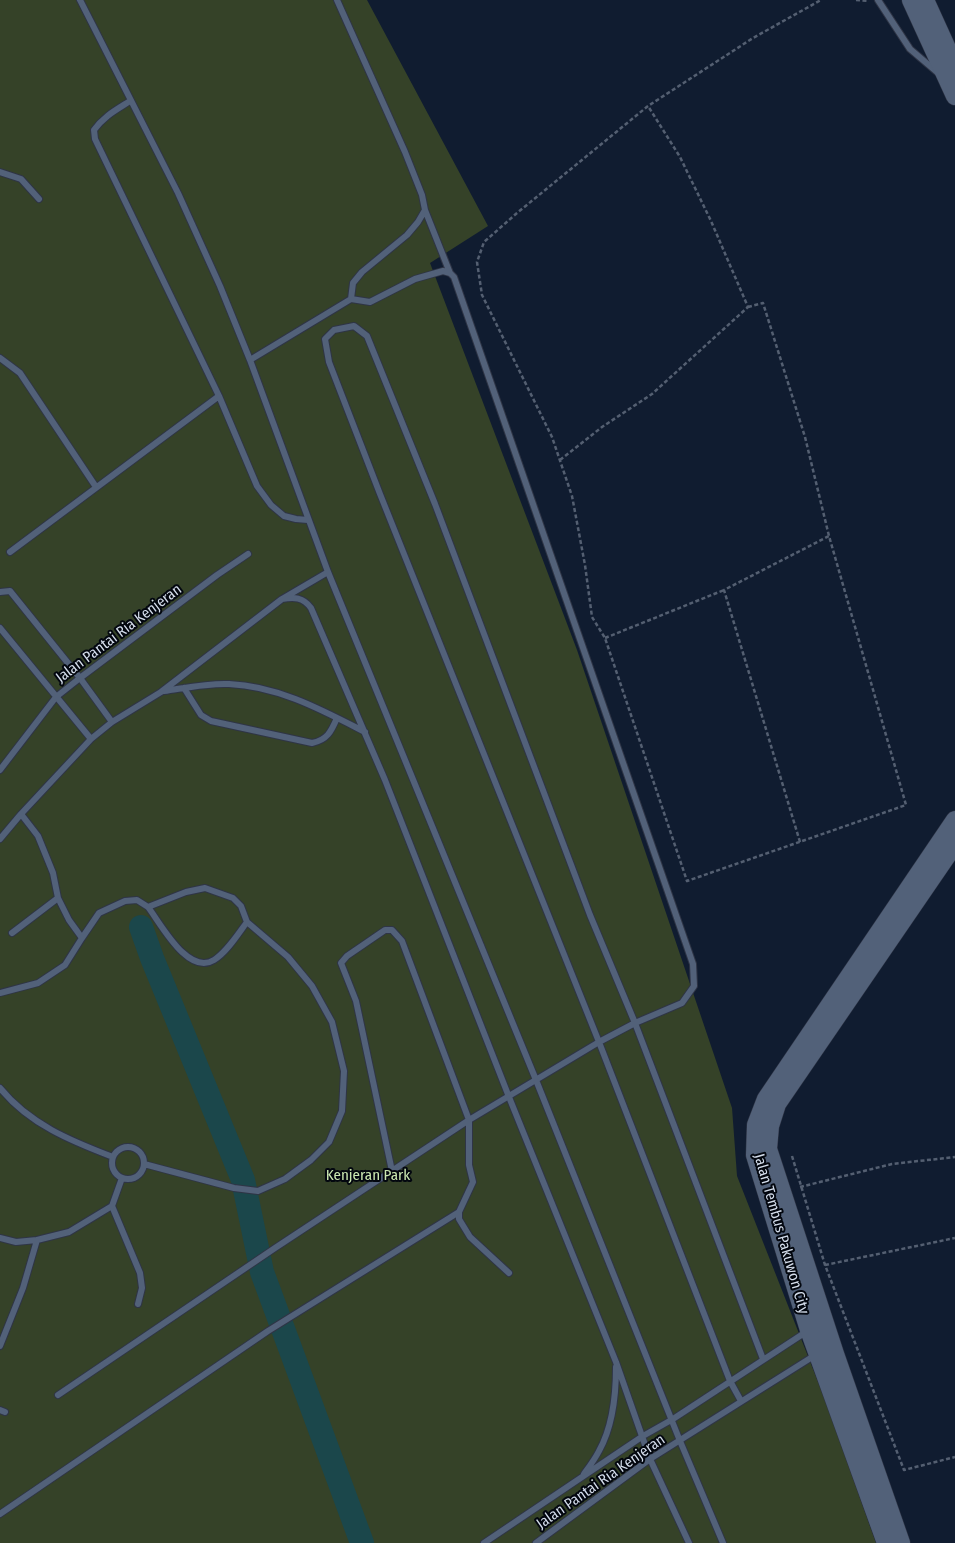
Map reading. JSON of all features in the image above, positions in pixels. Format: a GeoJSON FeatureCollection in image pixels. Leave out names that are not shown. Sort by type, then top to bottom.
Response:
{"type":"FeatureCollection","features":[{"type":"Feature","properties":{"kind":"street"},"geometry":{"type":"LineString","coordinates":[[911,0],[953,81]]}},
{"type":"Feature","properties":{"kind":"street"},"geometry":{"type":"LineString","coordinates":[[925,0],[953,81]]}},
{"type":"Feature","properties":{"kind":"street","name":"Jalan Tembus Pakuwon City"},"geometry":{"type":"LineString","coordinates":[[886,1543],[809,1330],[755,1155],[756,1125],[766,1099],[955,820]]}},
{"type":"Feature","properties":{"kind":"street","name":"Jalan Tembus Pakuwon City"},"geometry":{"type":"LineString","coordinates":[[902,1543],[835,1354],[768,1149],[769,1133],[777,1104],[955,844]]}},
{"type":"Feature","properties":{"kind":"lane"},"geometry":{"type":"LineString","coordinates":[[80,0],[130,102],[178,193],[220,286],[250,360],[328,572],[723,1543]]}},
{"type":"Feature","properties":{"kind":"lane"},"geometry":{"type":"LineString","coordinates":[[58,1395],[245,1268],[469,1120],[599,1042],[635,1023],[682,1003],[694,986],[693,964],[454,277],[450,273],[425,210],[422,195],[405,152],[337,0]]}},
{"type":"Feature","properties":{"kind":"lane"},"geometry":{"type":"LineString","coordinates":[[878,0],[910,49],[953,81]]}},
{"type":"Feature","properties":{"kind":"lane"},"geometry":{"type":"LineString","coordinates":[[130,102],[100,120],[94,130],[95,139],[219,396],[257,486],[284,516],[308,520]]}},
{"type":"Feature","properties":{"kind":"lane"},"geometry":{"type":"LineString","coordinates":[[0,172],[21,179],[38,199]]}},
{"type":"Feature","properties":{"kind":"lane"},"geometry":{"type":"LineString","coordinates":[[351,299],[353,283],[362,272],[407,235],[425,210]]}},
{"type":"Feature","properties":{"kind":"lane"},"geometry":{"type":"LineString","coordinates":[[250,360],[351,299],[370,302],[415,279],[443,271],[450,273]]}},
{"type":"Feature","properties":{"kind":"lane"},"geometry":{"type":"LineString","coordinates":[[742,1401],[730,1381],[599,1042],[387,512],[330,362],[325,339],[334,330],[354,326],[367,336],[435,504],[590,915],[635,1023],[763,1359]]}},
{"type":"Feature","properties":{"kind":"lane"},"geometry":{"type":"LineString","coordinates":[[0,358],[20,373],[96,487]]}},
{"type":"Feature","properties":{"kind":"lane"},"geometry":{"type":"LineString","coordinates":[[10,552],[219,396]]}},
{"type":"Feature","properties":{"kind":"lane","name":"Jalan Pantai Ria Kenjeran"},"geometry":{"type":"LineString","coordinates":[[0,770],[56,697],[217,575],[248,554]]}},
{"type":"Feature","properties":{"kind":"lane"},"geometry":{"type":"LineString","coordinates":[[0,839],[90,739],[112,722],[161,692],[282,599],[328,572]]}},
{"type":"Feature","properties":{"kind":"lane"},"geometry":{"type":"LineString","coordinates":[[0,592],[10,591],[80,678],[112,722]]}},
{"type":"Feature","properties":{"kind":"lane"},"geometry":{"type":"LineString","coordinates":[[282,599],[294,597],[306,602],[311,608],[365,732],[616,1362],[650,1459],[689,1543]]}},
{"type":"Feature","properties":{"kind":"lane"},"geometry":{"type":"LineString","coordinates":[[0,628],[90,739]]}},
{"type":"Feature","properties":{"kind":"lane"},"geometry":{"type":"LineString","coordinates":[[161,692],[227,684],[266,688],[306,704],[365,732]]}},
{"type":"Feature","properties":{"kind":"lane"},"geometry":{"type":"LineString","coordinates":[[184,688],[201,715],[211,721],[312,744],[321,741],[329,735],[337,718]]}},
{"type":"Feature","properties":{"kind":"lane"},"geometry":{"type":"LineString","coordinates":[[21,814],[38,836],[53,873],[58,898],[69,920],[82,938]]}},
{"type":"Feature","properties":{"kind":"lane"},"geometry":{"type":"LineString","coordinates":[[144,1164],[234,1188],[258,1191],[285,1180],[311,1160],[329,1142],[342,1111],[344,1071],[332,1022],[312,986],[288,957],[247,922],[241,906],[233,898],[205,888],[186,892],[148,907]]}},
{"type":"Feature","properties":{"kind":"lane"},"geometry":{"type":"LineString","coordinates":[[12,933],[58,898]]}},
{"type":"Feature","properties":{"kind":"lane"},"geometry":{"type":"LineString","coordinates":[[0,993],[38,983],[65,965],[99,913],[125,901],[137,900],[148,907],[181,950],[190,959],[201,964],[213,961],[221,954],[247,922]]}},
{"type":"Feature","properties":{"kind":"lane"},"geometry":{"type":"LineString","coordinates":[[392,1171],[356,1001],[341,963],[347,956],[384,930],[392,930],[402,941],[469,1120],[469,1165],[473,1182],[459,1212],[459,1219],[470,1237],[509,1273]]}},
{"type":"Feature","properties":{"kind":"lane"},"geometry":{"type":"LineString","coordinates":[[0,1088],[9,1099],[50,1130],[113,1157]]}},
{"type":"Feature","properties":{"kind":"lane"},"geometry":{"type":"LineString","coordinates":[[124,1147],[132,1147],[143,1157],[144,1164],[140,1173],[132,1178],[122,1178],[112,1165],[113,1157],[124,1147]]}},
{"type":"Feature","properties":{"kind":"lane"},"geometry":{"type":"LineString","coordinates":[[0,1238],[16,1242],[38,1240],[69,1232],[112,1206],[122,1178]]}},
{"type":"Feature","properties":{"kind":"lane"},"geometry":{"type":"LineString","coordinates":[[112,1206],[140,1273],[142,1288],[138,1304]]}},
{"type":"Feature","properties":{"kind":"lane"},"geometry":{"type":"LineString","coordinates":[[0,1514],[268,1331],[459,1212]]}},
{"type":"Feature","properties":{"kind":"lane"},"geometry":{"type":"LineString","coordinates":[[0,1346],[23,1288],[38,1240]]}},
{"type":"Feature","properties":{"kind":"lane"},"geometry":{"type":"LineString","coordinates":[[484,1543],[643,1436],[673,1419],[809,1330]]}},
{"type":"Feature","properties":{"kind":"lane","name":"Jalan Pantai Ria Kenjeran"},"geometry":{"type":"LineString","coordinates":[[536,1543],[650,1459],[818,1354]]}},
{"type":"Feature","properties":{"kind":"lane"},"geometry":{"type":"LineString","coordinates":[[582,1477],[600,1451],[610,1424],[616,1392],[616,1362]]}},
{"type":"Feature","properties":{"kind":"path"},"geometry":{"type":"LineString","coordinates":[[560,460],[602,427],[652,394],[748,307],[763,303],[805,437],[829,536],[906,806],[687,881],[604,638],[592,617],[585,565],[572,496],[560,460],[552,437],[482,294],[476,262],[484,242],[648,106],[752,38],[821,0]]}},
{"type":"Feature","properties":{"kind":"path"},"geometry":{"type":"LineString","coordinates":[[856,0],[878,0]]}},
{"type":"Feature","properties":{"kind":"path"},"geometry":{"type":"LineString","coordinates":[[648,106],[680,156],[711,221],[748,307]]}},
{"type":"Feature","properties":{"kind":"path"},"geometry":{"type":"LineString","coordinates":[[604,638],[724,590],[829,536]]}},
{"type":"Feature","properties":{"kind":"path"},"geometry":{"type":"LineString","coordinates":[[724,590],[800,842]]}},
{"type":"Feature","properties":{"kind":"path"},"geometry":{"type":"LineString","coordinates":[[792,1156],[825,1265],[904,1470],[955,1457]]}},
{"type":"Feature","properties":{"kind":"path"},"geometry":{"type":"LineString","coordinates":[[800,1187],[892,1164],[955,1157]]}},
{"type":"Feature","properties":{"kind":"path"},"geometry":{"type":"LineString","coordinates":[[825,1265],[955,1238]]}},
{"type":"Feature","properties":{"kind":"green space","name":"Kenjeran Park"},"geometry":{"type":"Polygon","coordinates":[[[0,0],[367,0],[488,226],[430,263],[577,650],[732,1108],[737,1176],[824,1397],[876,1543],[0,1543],[0,0]]]}},
{"type":"Feature","properties":{"kind":"waterway"},"geometry":{"type":"LineString","coordinates":[[141,927],[243,1180],[262,1272],[362,1543]]}}]}
